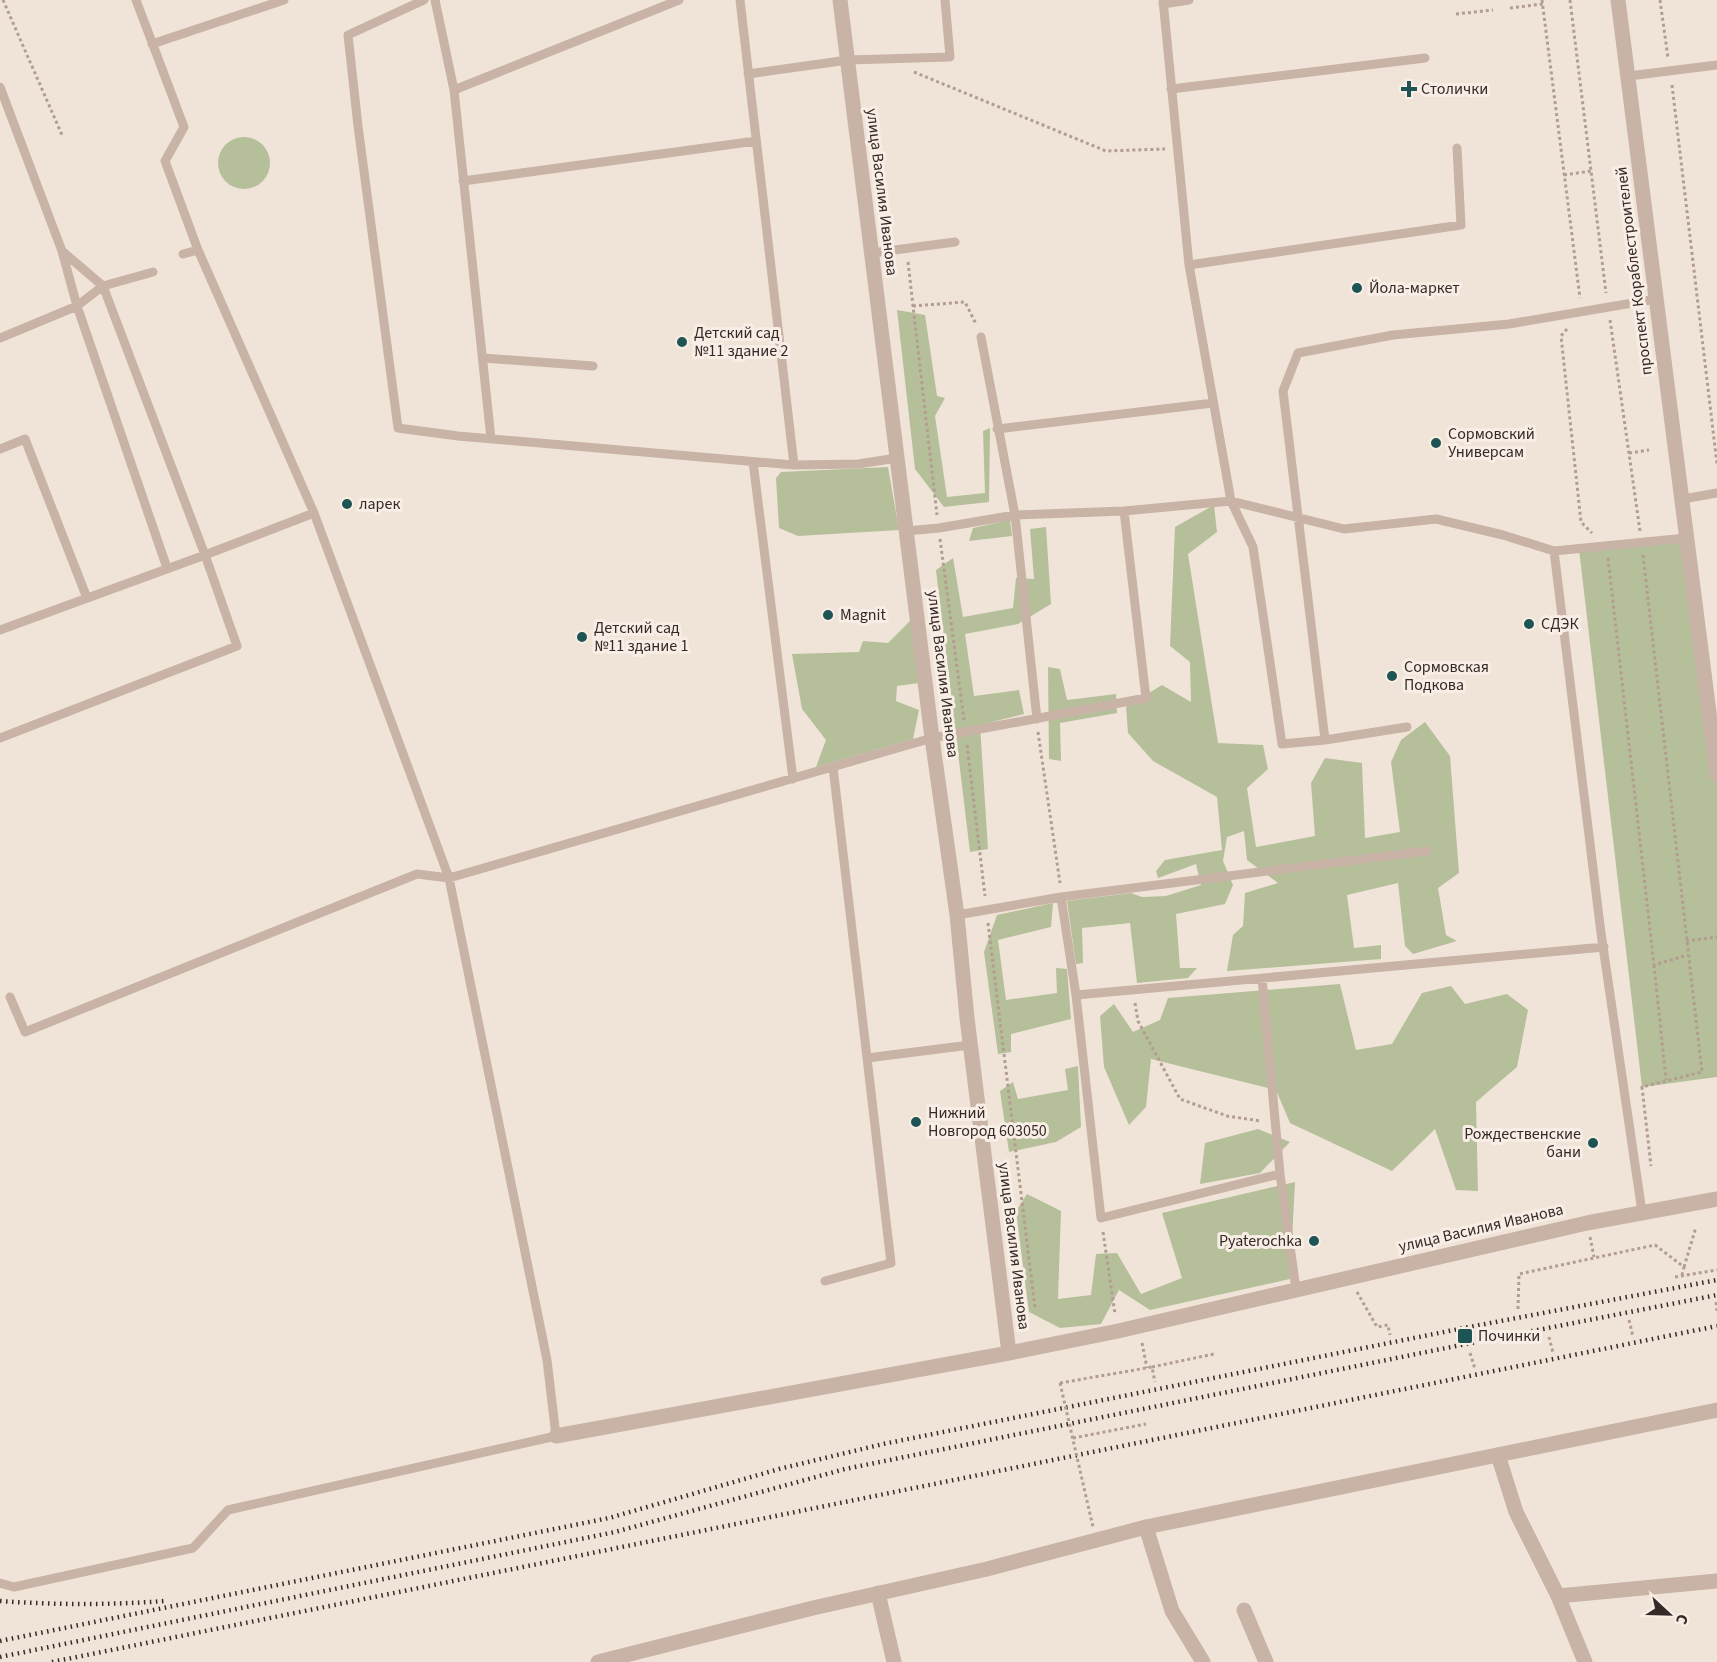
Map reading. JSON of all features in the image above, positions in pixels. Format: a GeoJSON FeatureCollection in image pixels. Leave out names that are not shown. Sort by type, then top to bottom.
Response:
{"type":"FeatureCollection","features":[{"type":"Feature","properties":{"kind":"street","name":"улица Василия Иванова"},"geometry":{"type":"LineString","coordinates":[[840,0],[932,738],[957,915],[970,1045],[1009,1353]]}},
{"type":"Feature","properties":{"kind":"street","name":"проспект Кораблестроителей"},"geometry":{"type":"LineString","coordinates":[[1618,0],[1717,775]]}},
{"type":"Feature","properties":{"kind":"street","name":"улица Василия Иванова"},"geometry":{"type":"LineString","coordinates":[[556,1436],[1118,1331],[1587,1223],[1717,1199]]}},
{"type":"Feature","properties":{"kind":"street"},"geometry":{"type":"LineString","coordinates":[[598,1662],[878,1593],[987,1569],[1146,1527],[1717,1410]]}},
{"type":"Feature","properties":{"kind":"street"},"geometry":{"type":"LineString","coordinates":[[1498,1455],[1513,1505],[1558,1596],[1585,1662]]}},
{"type":"Feature","properties":{"kind":"street"},"geometry":{"type":"LineString","coordinates":[[1146,1527],[1172,1611],[1203,1662]]}},
{"type":"Feature","properties":{"kind":"street"},"geometry":{"type":"LineString","coordinates":[[1558,1596],[1717,1581]]}},
{"type":"Feature","properties":{"kind":"street"},"geometry":{"type":"LineString","coordinates":[[878,1593],[894,1662]]}},
{"type":"Feature","properties":{"kind":"street"},"geometry":{"type":"LineString","coordinates":[[1244,1610],[1266,1662]]}},
{"type":"Feature","properties":{"kind":"lane"},"geometry":{"type":"LineString","coordinates":[[0,1583],[14,1587],[193,1548],[228,1510],[556,1436],[547,1360],[449,878],[314,513],[198,250],[165,160],[184,127],[136,0]]}},
{"type":"Feature","properties":{"kind":"lane"},"geometry":{"type":"LineString","coordinates":[[153,44],[284,0]]}},
{"type":"Feature","properties":{"kind":"lane"},"geometry":{"type":"LineString","coordinates":[[424,0],[348,35],[398,428],[491,439],[794,465],[858,464],[897,458]]}},
{"type":"Feature","properties":{"kind":"lane"},"geometry":{"type":"LineString","coordinates":[[435,0],[454,90],[491,439]]}},
{"type":"Feature","properties":{"kind":"lane"},"geometry":{"type":"LineString","coordinates":[[454,90],[680,0]]}},
{"type":"Feature","properties":{"kind":"lane"},"geometry":{"type":"LineString","coordinates":[[740,0],[794,465]]}},
{"type":"Feature","properties":{"kind":"lane"},"geometry":{"type":"LineString","coordinates":[[748,74],[848,60],[950,57],[945,0]]}},
{"type":"Feature","properties":{"kind":"lane"},"geometry":{"type":"LineString","coordinates":[[1189,0],[1163,2],[1189,265],[1231,501],[1253,547],[1282,744],[1325,740],[1407,727]]}},
{"type":"Feature","properties":{"kind":"lane"},"geometry":{"type":"LineString","coordinates":[[1171,89],[1425,58]]}},
{"type":"Feature","properties":{"kind":"lane"},"geometry":{"type":"LineString","coordinates":[[1629,76],[1717,64]]}},
{"type":"Feature","properties":{"kind":"lane"},"geometry":{"type":"LineString","coordinates":[[0,87],[62,251],[77,306],[167,568]]}},
{"type":"Feature","properties":{"kind":"lane"},"geometry":{"type":"LineString","coordinates":[[463,181],[756,141]]}},
{"type":"Feature","properties":{"kind":"lane"},"geometry":{"type":"LineString","coordinates":[[1189,265],[1461,225],[1457,148]]}},
{"type":"Feature","properties":{"kind":"lane"},"geometry":{"type":"LineString","coordinates":[[872,253],[955,242]]}},
{"type":"Feature","properties":{"kind":"lane"},"geometry":{"type":"LineString","coordinates":[[183,254],[198,250]]}},
{"type":"Feature","properties":{"kind":"lane"},"geometry":{"type":"LineString","coordinates":[[0,738],[237,646],[103,286],[62,251]]}},
{"type":"Feature","properties":{"kind":"lane"},"geometry":{"type":"LineString","coordinates":[[0,338],[77,306],[103,286],[153,272]]}},
{"type":"Feature","properties":{"kind":"lane"},"geometry":{"type":"LineString","coordinates":[[1325,740],[1283,391],[1298,353],[1393,335],[1509,324],[1656,299]]}},
{"type":"Feature","properties":{"kind":"lane"},"geometry":{"type":"LineString","coordinates":[[981,337],[1015,514],[1036,719]]}},
{"type":"Feature","properties":{"kind":"lane"},"geometry":{"type":"LineString","coordinates":[[483,358],[593,366]]}},
{"type":"Feature","properties":{"kind":"lane"},"geometry":{"type":"LineString","coordinates":[[997,429],[1213,403]]}},
{"type":"Feature","properties":{"kind":"lane"},"geometry":{"type":"LineString","coordinates":[[0,449],[25,440],[87,598]]}},
{"type":"Feature","properties":{"kind":"lane"},"geometry":{"type":"LineString","coordinates":[[753,462],[793,779]]}},
{"type":"Feature","properties":{"kind":"lane"},"geometry":{"type":"LineString","coordinates":[[1683,499],[1717,494]]}},
{"type":"Feature","properties":{"kind":"lane"},"geometry":{"type":"LineString","coordinates":[[906,531],[939,528],[1015,514],[1124,511],[1231,501],[1344,530],[1436,519],[1503,534],[1554,551],[1686,538]]}},
{"type":"Feature","properties":{"kind":"lane"},"geometry":{"type":"LineString","coordinates":[[10,997],[25,1032],[417,874],[449,878],[932,738],[1146,698],[1124,511]]}},
{"type":"Feature","properties":{"kind":"lane"},"geometry":{"type":"LineString","coordinates":[[0,630],[314,513]]}},
{"type":"Feature","properties":{"kind":"lane"},"geometry":{"type":"LineString","coordinates":[[1554,551],[1604,947],[1642,1212]]}},
{"type":"Feature","properties":{"kind":"lane"},"geometry":{"type":"LineString","coordinates":[[825,1281],[891,1263],[833,767]]}},
{"type":"Feature","properties":{"kind":"lane"},"geometry":{"type":"LineString","coordinates":[[957,915],[1062,897],[1427,851]]}},
{"type":"Feature","properties":{"kind":"lane"},"geometry":{"type":"LineString","coordinates":[[1062,897],[1076,995],[1101,1218],[1280,1174]]}},
{"type":"Feature","properties":{"kind":"lane"},"geometry":{"type":"LineString","coordinates":[[1076,995],[1604,947]]}},
{"type":"Feature","properties":{"kind":"lane"},"geometry":{"type":"LineString","coordinates":[[1262,978],[1280,1174],[1296,1289]]}},
{"type":"Feature","properties":{"kind":"lane"},"geometry":{"type":"LineString","coordinates":[[867,1058],[970,1045]]}},
{"type":"Feature","properties":{"kind":"path"},"geometry":{"type":"LineString","coordinates":[[3,0],[62,135]]}},
{"type":"Feature","properties":{"kind":"path"},"geometry":{"type":"LineString","coordinates":[[1570,0],[1608,308],[1642,542],[1702,1072],[1642,1087],[1652,1176]]}},
{"type":"Feature","properties":{"kind":"path"},"geometry":{"type":"LineString","coordinates":[[1660,0],[1717,464]]}},
{"type":"Feature","properties":{"kind":"path"},"geometry":{"type":"LineString","coordinates":[[1510,8],[1542,2],[1582,313],[1561,336],[1581,522],[1606,546],[1666,1080]]}},
{"type":"Feature","properties":{"kind":"path"},"geometry":{"type":"LineString","coordinates":[[1456,14],[1493,10]]}},
{"type":"Feature","properties":{"kind":"path"},"geometry":{"type":"LineString","coordinates":[[914,72],[1106,151],[1177,149]]}},
{"type":"Feature","properties":{"kind":"path"},"geometry":{"type":"LineString","coordinates":[[1564,175],[1591,171]]}},
{"type":"Feature","properties":{"kind":"path"},"geometry":{"type":"LineString","coordinates":[[906,249],[939,528]]}},
{"type":"Feature","properties":{"kind":"path"},"geometry":{"type":"LineString","coordinates":[[913,306],[965,302],[981,337]]}},
{"type":"Feature","properties":{"kind":"path"},"geometry":{"type":"LineString","coordinates":[[1629,453],[1649,450]]}},
{"type":"Feature","properties":{"kind":"path"},"geometry":{"type":"LineString","coordinates":[[1036,719],[1062,897]]}},
{"type":"Feature","properties":{"kind":"path"},"geometry":{"type":"LineString","coordinates":[[1686,941],[1717,937]]}},
{"type":"Feature","properties":{"kind":"path"},"geometry":{"type":"LineString","coordinates":[[1654,965],[1688,955]]}},
{"type":"Feature","properties":{"kind":"path"},"geometry":{"type":"LineString","coordinates":[[1132,990],[1138,1021],[1180,1099],[1227,1116],[1275,1123]]}},
{"type":"Feature","properties":{"kind":"path"},"geometry":{"type":"LineString","coordinates":[[1101,1218],[1118,1331]]}},
{"type":"Feature","properties":{"kind":"path"},"geometry":{"type":"LineString","coordinates":[[1682,1275],[1696,1227]]}},
{"type":"Feature","properties":{"kind":"path"},"geometry":{"type":"LineString","coordinates":[[1518,1309],[1519,1274],[1655,1245],[1684,1268]]}},
{"type":"Feature","properties":{"kind":"path"},"geometry":{"type":"LineString","coordinates":[[1675,1277],[1717,1270]]}},
{"type":"Feature","properties":{"kind":"path"},"geometry":{"type":"LineString","coordinates":[[1348,1277],[1377,1327],[1388,1325],[1390,1335]]}},
{"type":"Feature","properties":{"kind":"path"},"geometry":{"type":"LineString","coordinates":[[1716,1302],[1717,1311]]}},
{"type":"Feature","properties":{"kind":"path"},"geometry":{"type":"LineString","coordinates":[[1629,1320],[1633,1337]]}},
{"type":"Feature","properties":{"kind":"path"},"geometry":{"type":"LineString","coordinates":[[1138,1325],[1155,1382]]}},
{"type":"Feature","properties":{"kind":"path"},"geometry":{"type":"LineString","coordinates":[[1549,1337],[1553,1353]]}},
{"type":"Feature","properties":{"kind":"path"},"geometry":{"type":"LineString","coordinates":[[1470,1353],[1475,1369]]}},
{"type":"Feature","properties":{"kind":"path"},"geometry":{"type":"LineString","coordinates":[[1093,1527],[1060,1383],[1214,1354]]}},
{"type":"Feature","properties":{"kind":"path"},"geometry":{"type":"LineString","coordinates":[[1073,1438],[1146,1424]]}},
{"type":"Feature","properties":{"kind":"green space"},"geometry":{"type":"Polygon","coordinates":[[[244,137],[254,139],[262,145],[268,153],[270,163],[268,173],[262,181],[254,187],[244,189],[234,187],[226,181],[220,173],[218,163],[220,153],[226,145],[234,139],[244,137]]]}},
{"type":"Feature","properties":{"kind":"green space"},"geometry":{"type":"Polygon","coordinates":[[[897,310],[925,315],[937,396],[945,398],[935,416],[947,497],[985,493],[983,431],[990,428],[989,502],[944,507],[915,469],[897,310]]]}},
{"type":"Feature","properties":{"kind":"green space"},"geometry":{"type":"Polygon","coordinates":[[[888,467],[899,530],[798,536],[779,528],[776,478],[781,472],[888,467]]]}},
{"type":"Feature","properties":{"kind":"green space"},"geometry":{"type":"Polygon","coordinates":[[[1214,505],[1217,532],[1188,554],[1218,743],[1263,745],[1268,769],[1247,788],[1256,847],[1315,836],[1311,783],[1325,758],[1362,763],[1365,838],[1400,832],[1391,762],[1401,740],[1425,722],[1450,756],[1459,873],[1438,888],[1446,935],[1457,941],[1413,954],[1405,946],[1398,883],[1347,895],[1354,948],[1381,945],[1381,959],[1227,971],[1233,935],[1243,926],[1245,893],[1278,883],[1247,860],[1244,831],[1227,837],[1223,861],[1233,885],[1225,904],[1176,914],[1180,968],[1197,968],[1188,978],[1137,983],[1130,923],[1082,928],[1083,963],[1076,964],[1067,901],[1131,893],[1142,897],[1166,896],[1201,885],[1196,864],[1158,878],[1156,871],[1165,860],[1222,850],[1217,797],[1153,761],[1128,733],[1126,707],[1162,685],[1191,702],[1190,662],[1170,646],[1175,527],[1214,505]]]}},
{"type":"Feature","properties":{"kind":"green space"},"geometry":{"type":"Polygon","coordinates":[[[1010,520],[1012,536],[969,541],[973,528],[1010,520]]]}},
{"type":"Feature","properties":{"kind":"green space"},"geometry":{"type":"Polygon","coordinates":[[[1046,527],[1051,604],[1018,624],[965,634],[974,696],[1019,690],[1024,714],[980,725],[988,849],[970,852],[936,570],[953,558],[963,617],[1013,608],[1016,578],[1034,579],[1030,529],[1046,527]]]}},
{"type":"Feature","properties":{"kind":"green space"},"geometry":{"type":"Polygon","coordinates":[[[1686,538],[1717,775],[1717,1077],[1642,1087],[1579,549],[1686,538]]]}},
{"type":"Feature","properties":{"kind":"green space"},"geometry":{"type":"Polygon","coordinates":[[[914,617],[919,683],[897,686],[896,701],[919,710],[913,739],[816,767],[826,740],[802,709],[792,654],[859,652],[863,641],[888,643],[914,617]]]}},
{"type":"Feature","properties":{"kind":"green space"},"geometry":{"type":"Polygon","coordinates":[[[1048,667],[1060,669],[1067,700],[1116,694],[1117,713],[1060,723],[1061,761],[1049,759],[1048,667]]]}},
{"type":"Feature","properties":{"kind":"green space"},"geometry":{"type":"Polygon","coordinates":[[[1053,903],[1051,927],[998,940],[1006,1000],[1057,993],[1056,968],[1067,969],[1071,1019],[1011,1034],[1011,1052],[998,1054],[984,952],[997,915],[1053,903]]]}},
{"type":"Feature","properties":{"kind":"green space"},"geometry":{"type":"Polygon","coordinates":[[[1340,984],[1356,1050],[1392,1044],[1422,993],[1451,986],[1465,1004],[1507,994],[1528,1010],[1517,1067],[1476,1102],[1478,1191],[1456,1190],[1435,1129],[1392,1171],[1290,1123],[1276,1090],[1151,1059],[1146,1107],[1129,1125],[1104,1067],[1100,1016],[1114,1004],[1133,1032],[1160,1020],[1168,998],[1340,984]]]}},
{"type":"Feature","properties":{"kind":"green space"},"geometry":{"type":"Polygon","coordinates":[[[1078,1066],[1081,1127],[1056,1142],[1009,1152],[1000,1091],[1013,1082],[1018,1099],[1068,1090],[1065,1069],[1078,1066]]]}},
{"type":"Feature","properties":{"kind":"green space"},"geometry":{"type":"Polygon","coordinates":[[[1258,1129],[1290,1142],[1260,1173],[1200,1184],[1205,1143],[1258,1129]]]}},
{"type":"Feature","properties":{"kind":"green space"},"geometry":{"type":"Polygon","coordinates":[[[1295,1182],[1290,1279],[1150,1310],[1119,1290],[1101,1324],[1060,1328],[1029,1312],[1016,1211],[1027,1194],[1061,1211],[1058,1299],[1091,1295],[1096,1254],[1117,1253],[1141,1294],[1182,1278],[1162,1213],[1295,1182]]]}},
{"type":"Feature","properties":{"kind":"railway"},"geometry":{"type":"LineString","coordinates":[[0,1641],[609,1518],[779,1469],[883,1444],[1717,1280]]}},
{"type":"Feature","properties":{"kind":"railway"},"geometry":{"type":"LineString","coordinates":[[0,1657],[615,1532],[845,1469],[1717,1295]]}},
{"type":"Feature","properties":{"kind":"railway"},"geometry":{"type":"LineString","coordinates":[[52,1662],[1717,1326]]}},
{"type":"Feature","properties":{"kind":"railway"},"geometry":{"type":"LineString","coordinates":[[0,1601],[83,1604],[165,1601]]}},
{"type":"Feature","properties":{"kind":"place","name":"Столички"},"geometry":{"type":"Point","coordinates":[1409,89]}},
{"type":"Feature","properties":{"kind":"place","name":"Йола-маркет"},"geometry":{"type":"Point","coordinates":[1357,288]}},
{"type":"Feature","properties":{"kind":"place","name":"Детский сад №11 здание 2"},"geometry":{"type":"Point","coordinates":[682,342]}},
{"type":"Feature","properties":{"kind":"place","name":"Сормовский Универсам"},"geometry":{"type":"Point","coordinates":[1436,443]}},
{"type":"Feature","properties":{"kind":"place","name":"ларек"},"geometry":{"type":"Point","coordinates":[347,504]}},
{"type":"Feature","properties":{"kind":"place","name":"Magnit"},"geometry":{"type":"Point","coordinates":[828,615]}},
{"type":"Feature","properties":{"kind":"place","name":"СДЭК"},"geometry":{"type":"Point","coordinates":[1529,624]}},
{"type":"Feature","properties":{"kind":"place","name":"Детский сад №11 здание 1"},"geometry":{"type":"Point","coordinates":[582,637]}},
{"type":"Feature","properties":{"kind":"place","name":"Сормовская Подкова"},"geometry":{"type":"Point","coordinates":[1392,676]}},
{"type":"Feature","properties":{"kind":"place","name":"Нижний Новгород 603050"},"geometry":{"type":"Point","coordinates":[916,1122]}},
{"type":"Feature","properties":{"kind":"place","name":"Рождественские бани"},"geometry":{"type":"Point","coordinates":[1593,1143]}},
{"type":"Feature","properties":{"kind":"place","name":"Pyaterochka"},"geometry":{"type":"Point","coordinates":[1314,1241]}},
{"type":"Feature","properties":{"kind":"place","name":"Починки"},"geometry":{"type":"Point","coordinates":[1465,1336]}}]}
